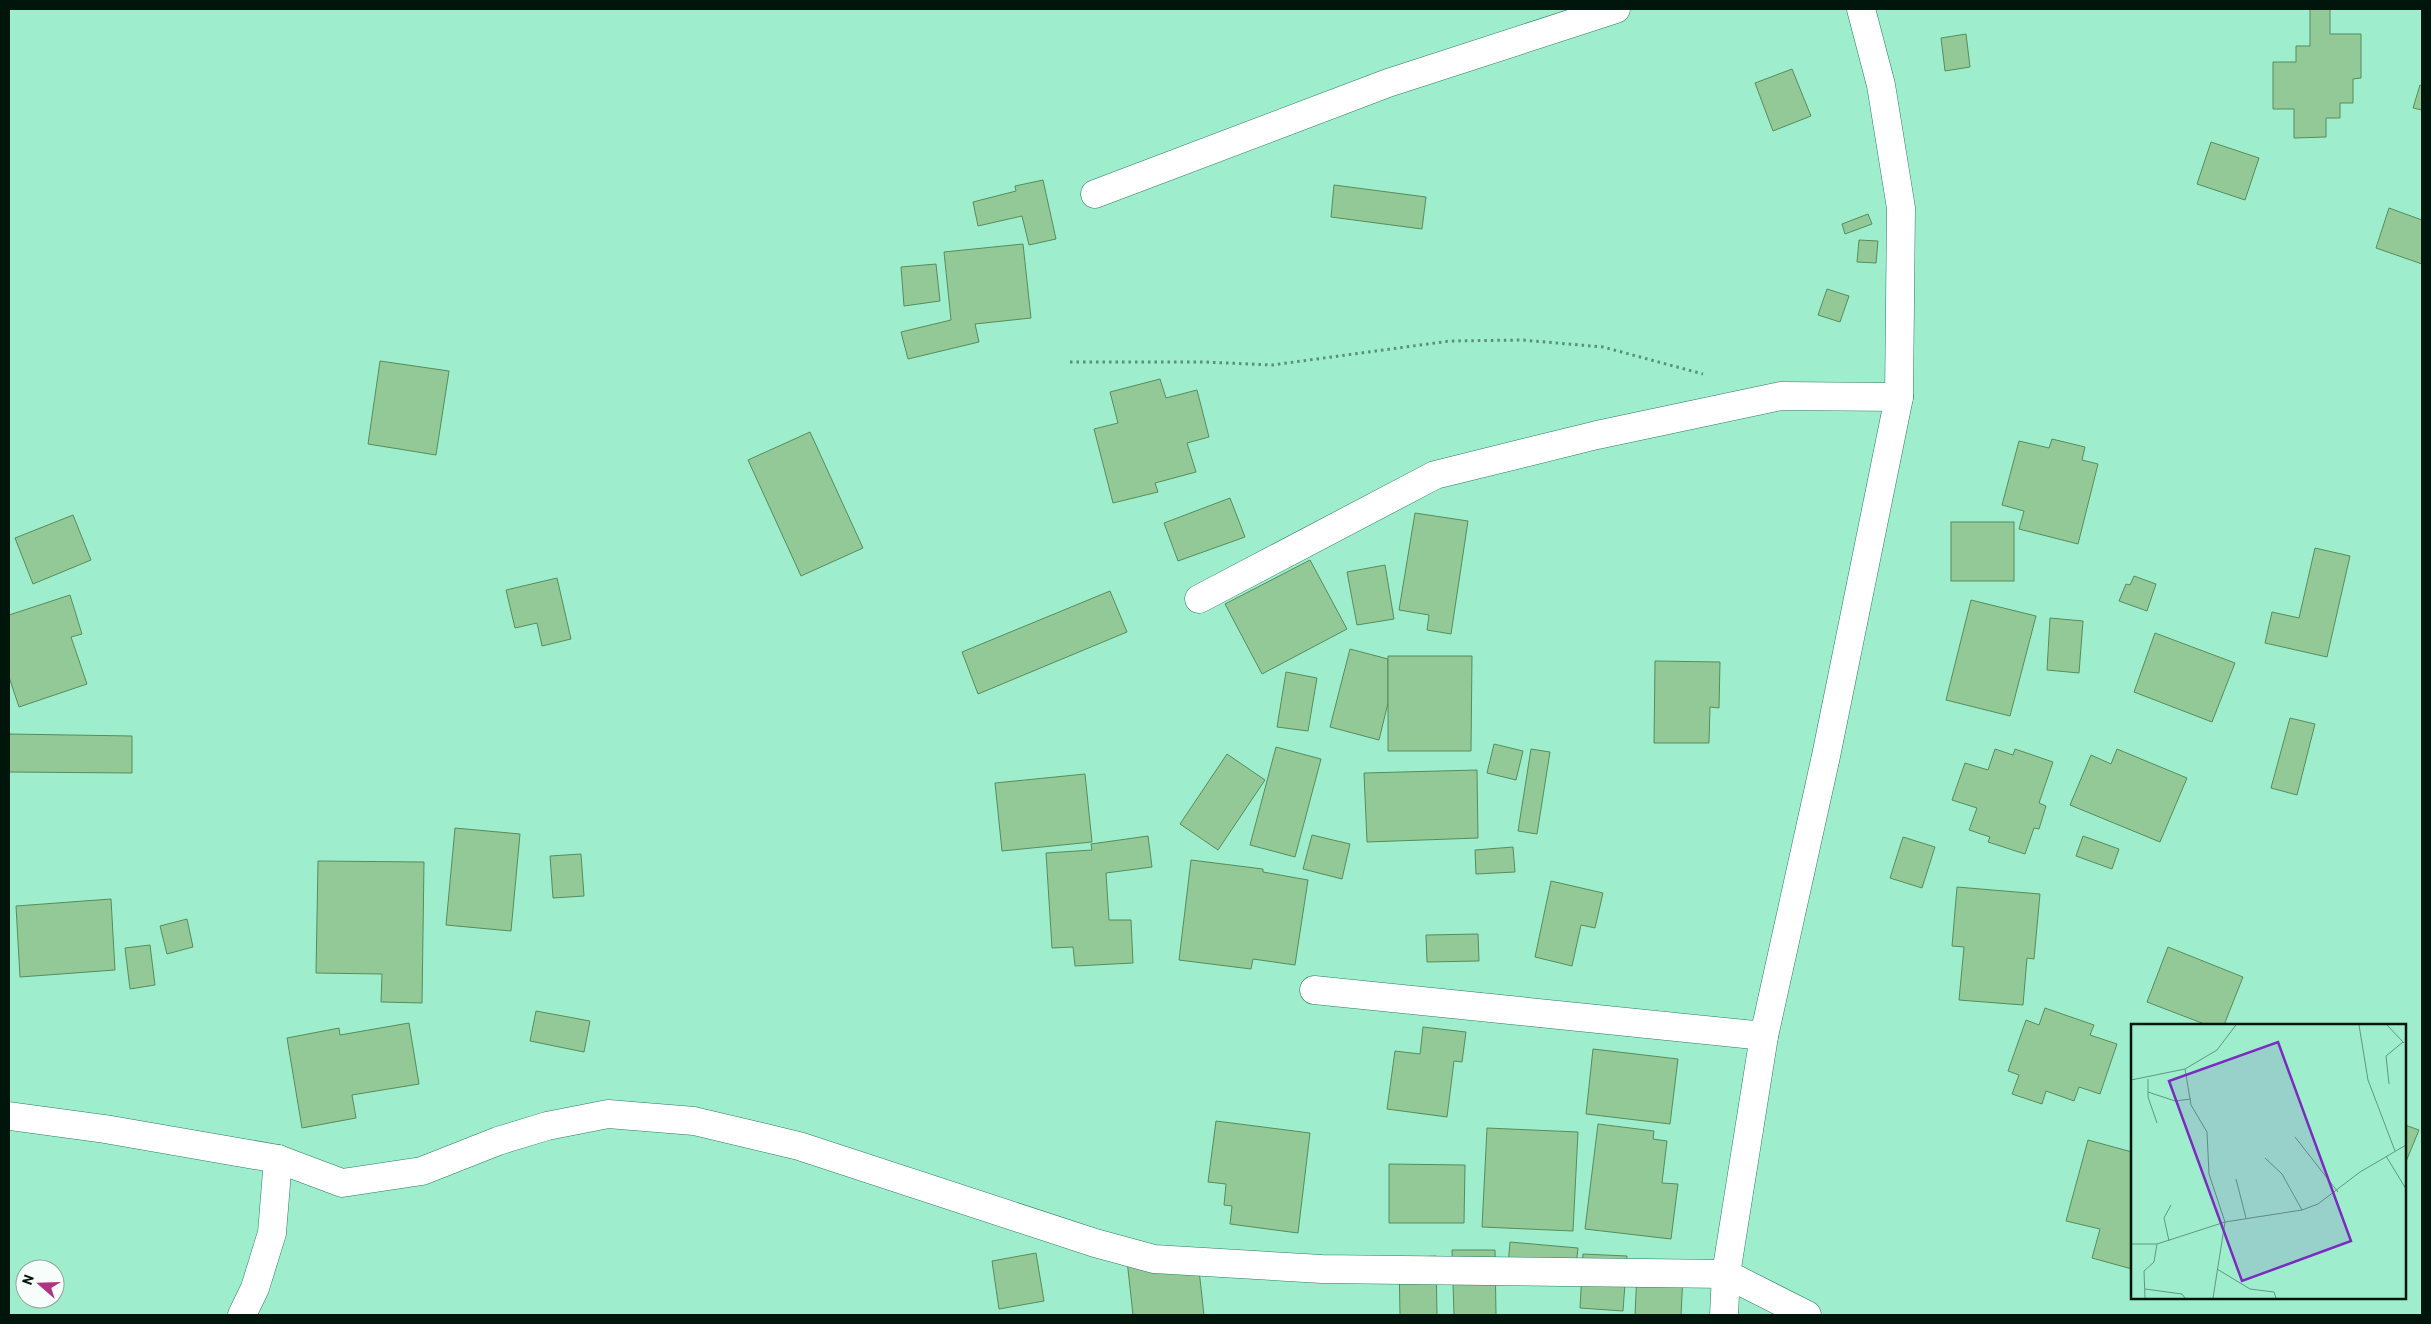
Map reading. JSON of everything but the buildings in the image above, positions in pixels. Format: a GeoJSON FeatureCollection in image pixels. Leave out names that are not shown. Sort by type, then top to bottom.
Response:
{"type":"FeatureCollection","features":[{"type":"Feature","properties":{"kind":"street"},"geometry":{"type":"LineString","coordinates":[[1094,194],[1388,83],[1616,9]]}},
{"type":"Feature","properties":{"kind":"street"},"geometry":{"type":"LineString","coordinates":[[1724,1315],[1726,1274],[1764,1036],[1826,756],[1899,397],[1901,208],[1880,85],[1861,9]]}},
{"type":"Feature","properties":{"kind":"street"},"geometry":{"type":"LineString","coordinates":[[1199,598],[1434,475],[1597,435],[1781,396],[1899,397]]}},
{"type":"Feature","properties":{"kind":"street"},"geometry":{"type":"LineString","coordinates":[[1314,990],[1764,1036]]}},
{"type":"Feature","properties":{"kind":"street"},"geometry":{"type":"LineString","coordinates":[[9,1116],[105,1129],[278,1159],[342,1183],[422,1171],[498,1141],[547,1126],[608,1114],[694,1121],[799,1146],[1095,1243],[1154,1259],[1322,1270],[1726,1274],[1807,1315]]}},
{"type":"Feature","properties":{"kind":"street"},"geometry":{"type":"LineString","coordinates":[[242,1315],[255,1288],[272,1233],[278,1159]]}},
{"type":"Feature","properties":{"kind":"path"},"geometry":{"type":"LineString","coordinates":[[1070,362],[1204,362],[1272,365],[1450,341],[1522,340],[1603,347],[1706,375]]}}]}
